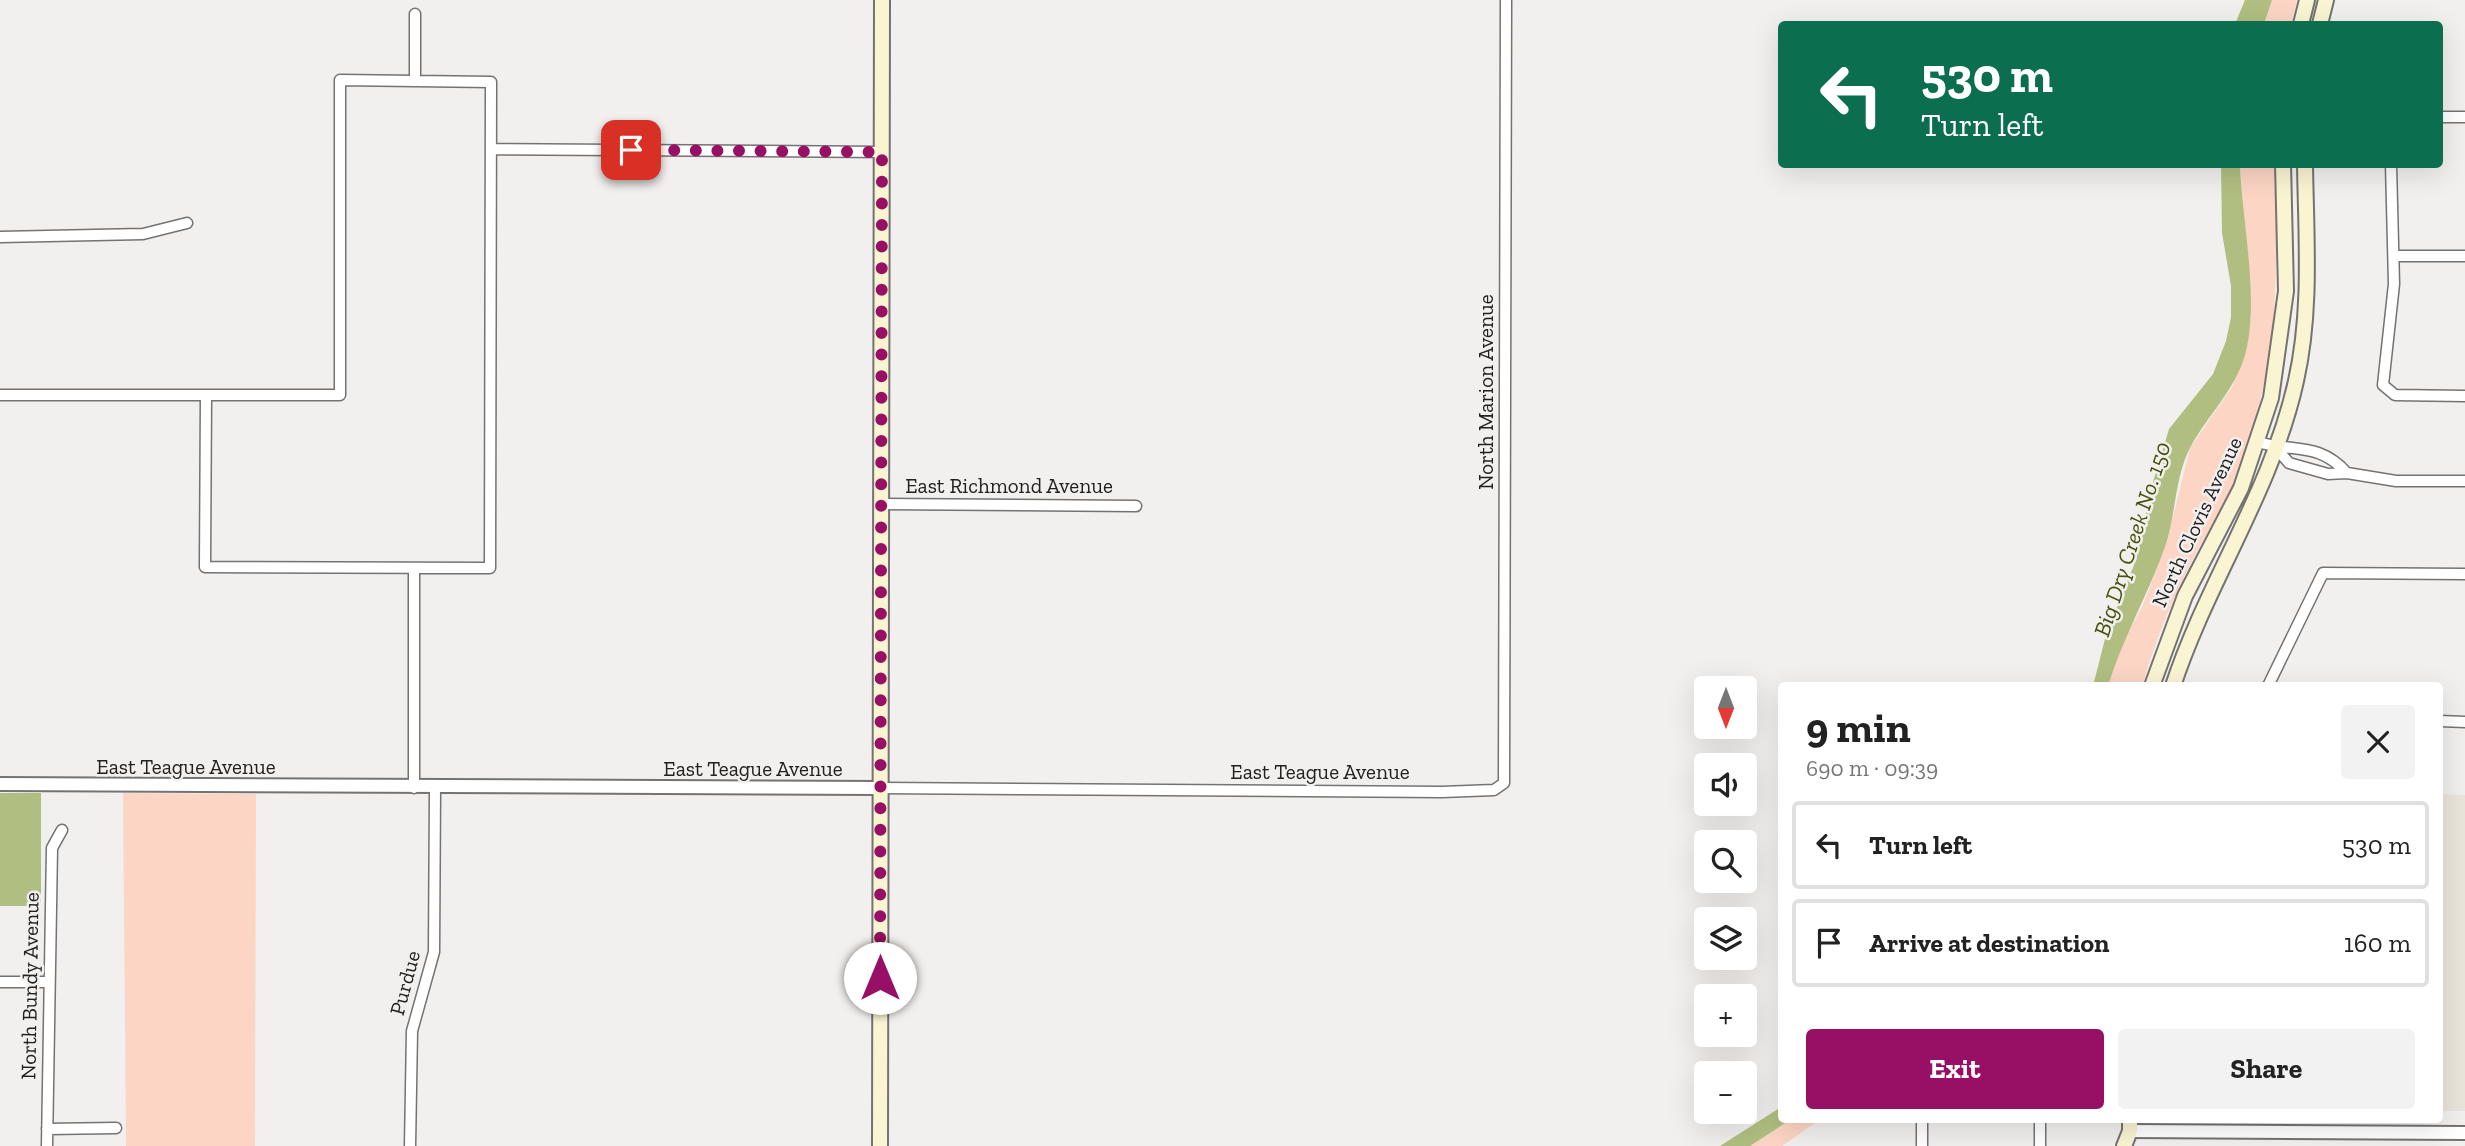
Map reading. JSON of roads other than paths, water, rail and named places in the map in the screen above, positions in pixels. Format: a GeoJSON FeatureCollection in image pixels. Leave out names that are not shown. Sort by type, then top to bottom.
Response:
{"type":"FeatureCollection","features":[{"type":"Feature","properties":{"kind":"main road"},"geometry":{"type":"LineString","coordinates":[[880,1146],[882,0]]}},
{"type":"Feature","properties":{"kind":"main road"},"geometry":{"type":"LineString","coordinates":[[2302,21],[2307,0]]}},
{"type":"Feature","properties":{"kind":"main road"},"geometry":{"type":"LineString","coordinates":[[2321,21],[2326,0]]}},
{"type":"Feature","properties":{"kind":"main road","name":"North Clovis Avenue"},"geometry":{"type":"LineString","coordinates":[[2153,682],[2185,596],[2241,488],[2271,398],[2286,291],[2283,168]]}},
{"type":"Feature","properties":{"kind":"main road","name":"North Clovis Avenue"},"geometry":{"type":"LineString","coordinates":[[2174,682],[2193,628],[2250,514],[2276,448],[2296,383],[2305,321],[2308,254],[2305,168]]}},
{"type":"Feature","properties":{"kind":"main road"},"geometry":{"type":"LineString","coordinates":[[2124,1146],[2130,1126]]}},
{"type":"Feature","properties":{"kind":"main road"},"geometry":{"type":"LineString","coordinates":[[2130,1126],[2137,1146]]}},
{"type":"Feature","properties":{"kind":"street","name":"North Marion Avenue"},"geometry":{"type":"LineString","coordinates":[[1504,783],[1506,0]]}},
{"type":"Feature","properties":{"kind":"street"},"geometry":{"type":"LineString","coordinates":[[415,14],[415,81]]}},
{"type":"Feature","properties":{"kind":"street"},"geometry":{"type":"LineString","coordinates":[[0,395],[206,395],[340,395],[341,80],[491,82],[490,568],[205,567],[206,395]]}},
{"type":"Feature","properties":{"kind":"street"},"geometry":{"type":"LineString","coordinates":[[2443,117],[2465,117]]}},
{"type":"Feature","properties":{"kind":"street"},"geometry":{"type":"LineString","coordinates":[[491,149],[882,152]]}},
{"type":"Feature","properties":{"kind":"street"},"geometry":{"type":"LineString","coordinates":[[2391,168],[2394,256],[2383,385],[2395,395],[2465,396]]}},
{"type":"Feature","properties":{"kind":"street"},"geometry":{"type":"LineString","coordinates":[[0,237],[143,234],[187,223]]}},
{"type":"Feature","properties":{"kind":"street"},"geometry":{"type":"LineString","coordinates":[[2394,256],[2465,256]]}},
{"type":"Feature","properties":{"kind":"street"},"geometry":{"type":"LineString","coordinates":[[2258,442],[2276,448],[2295,445],[2334,459],[2347,473]]}},
{"type":"Feature","properties":{"kind":"street"},"geometry":{"type":"LineString","coordinates":[[2276,448],[2288,463],[2328,474],[2347,473],[2396,481],[2465,481]]}},
{"type":"Feature","properties":{"kind":"street","name":"East Richmond Avenue"},"geometry":{"type":"LineString","coordinates":[[881,504],[1136,506]]}},
{"type":"Feature","properties":{"kind":"street"},"geometry":{"type":"LineString","coordinates":[[414,568],[414,788]]}},
{"type":"Feature","properties":{"kind":"street"},"geometry":{"type":"LineString","coordinates":[[2270,682],[2323,573],[2465,574]]}},
{"type":"Feature","properties":{"kind":"street"},"geometry":{"type":"LineString","coordinates":[[2443,721],[2465,722]]}},
{"type":"Feature","properties":{"kind":"street","name":"East Teague Avenue"},"geometry":{"type":"LineString","coordinates":[[0,785],[1442,792],[1494,790],[1504,783]]}},
{"type":"Feature","properties":{"kind":"street","name":"Purdue"},"geometry":{"type":"LineString","coordinates":[[410,1146],[412,1031],[435,951],[435,788]]}},
{"type":"Feature","properties":{"kind":"street","name":"North Bundy Avenue"},"geometry":{"type":"LineString","coordinates":[[47,1146],[52,848],[62,830]]}},
{"type":"Feature","properties":{"kind":"street"},"geometry":{"type":"LineString","coordinates":[[0,982],[49,982]]}},
{"type":"Feature","properties":{"kind":"street"},"geometry":{"type":"LineString","coordinates":[[1922,1123],[1922,1146]]}},
{"type":"Feature","properties":{"kind":"street"},"geometry":{"type":"LineString","coordinates":[[2040,1123],[2040,1146]]}},
{"type":"Feature","properties":{"kind":"street"},"geometry":{"type":"LineString","coordinates":[[2130,1126],[2465,1133]]}},
{"type":"Feature","properties":{"kind":"street"},"geometry":{"type":"LineString","coordinates":[[47,1129],[116,1128]]}},
{"type":"Feature","properties":{"kind":"water label","name":"Big Dry Creek No. 150"},"geometry":{"type":"Point","coordinates":[2132,539]}}]}
